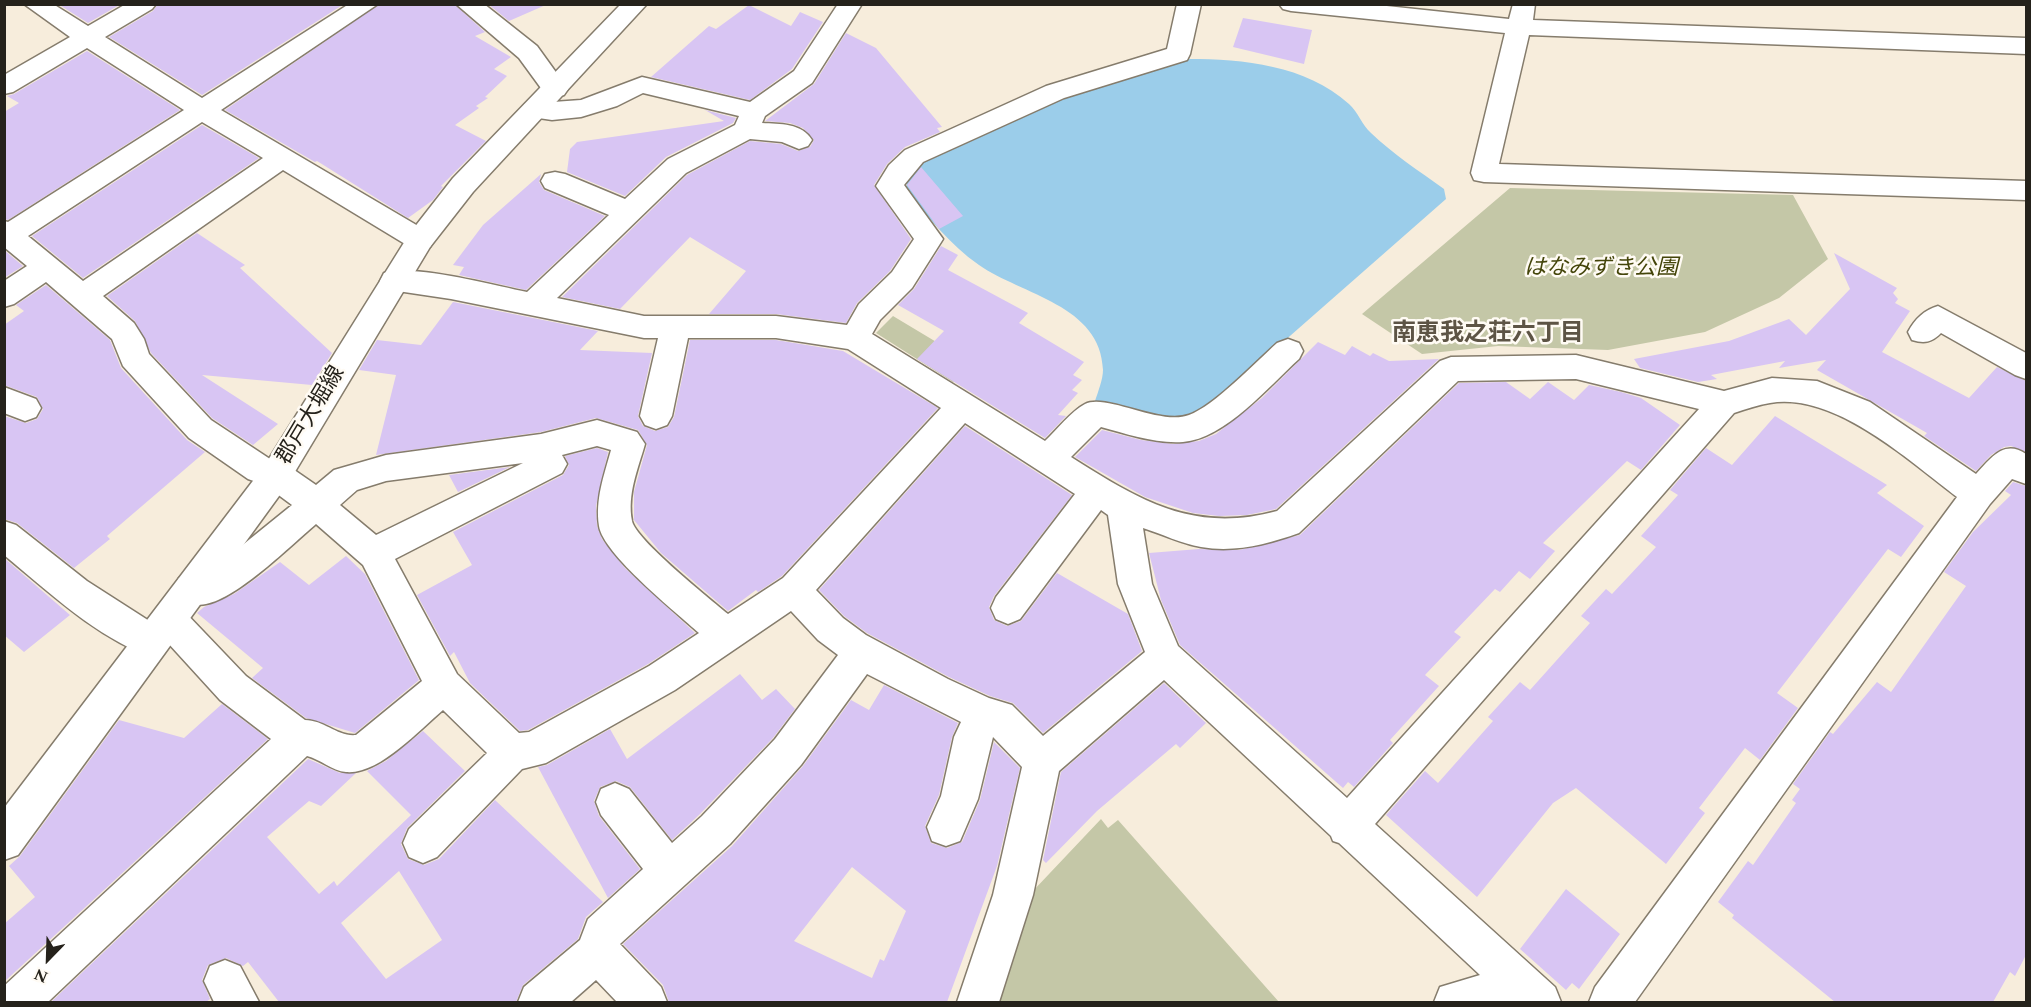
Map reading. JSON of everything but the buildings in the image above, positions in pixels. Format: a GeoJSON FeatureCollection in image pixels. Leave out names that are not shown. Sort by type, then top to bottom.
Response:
{"type":"FeatureCollection","features":[{"type":"Feature","properties":{"kind":"street"},"geometry":{"type":"LineString","coordinates":[[36,4],[202,110],[420,240]]}},
{"type":"Feature","properties":{"kind":"street"},"geometry":{"type":"LineString","coordinates":[[4,86],[144,4]]}},
{"type":"Feature","properties":{"kind":"street"},"geometry":{"type":"LineString","coordinates":[[366,4],[7,233],[121,328],[134,347],[134,358],[200,429],[258,469],[276,475],[316,505],[375,555],[444,686],[512,751],[533,750],[662,678],[795,589],[962,406]]}},
{"type":"Feature","properties":{"kind":"street"},"geometry":{"type":"LineString","coordinates":[[468,4],[528,52],[545,99],[572,110],[607,100],[630,87],[642,85],[788,134],[799,140]]}},
{"type":"Feature","properties":{"kind":"street","name":"郡戸大堀線"},"geometry":{"type":"LineString","coordinates":[[4,840],[276,475],[420,240],[463,185],[635,4]]}},
{"type":"Feature","properties":{"kind":"street"},"geometry":{"type":"LineString","coordinates":[[531,306],[677,166],[750,121],[803,77],[850,4]]}},
{"type":"Feature","properties":{"kind":"street"},"geometry":{"type":"LineString","coordinates":[[855,338],[869,312],[902,280],[929,239],[890,186],[898,172],[914,156],[1055,92],[1178,54],[1189,4]]}},
{"type":"Feature","properties":{"kind":"street"},"geometry":{"type":"LineString","coordinates":[[1291,4],[2026,46]]}},
{"type":"Feature","properties":{"kind":"street"},"geometry":{"type":"LineString","coordinates":[[1521,16],[1485,173],[2026,191]]}},
{"type":"Feature","properties":{"kind":"street"},"geometry":{"type":"LineString","coordinates":[[82,296],[282,158]]}},
{"type":"Feature","properties":{"kind":"street"},"geometry":{"type":"LineString","coordinates":[[555,181],[629,212]]}},
{"type":"Feature","properties":{"kind":"street"},"geometry":{"type":"LineString","coordinates":[[4,296],[47,267]]}},
{"type":"Feature","properties":{"kind":"street"},"geometry":{"type":"LineString","coordinates":[[394,281],[451,288],[644,327],[776,327],[855,338],[1109,499],[1201,533],[1247,534],[1287,523],[1451,369],[1576,367],[1724,403],[1772,390],[1817,393],[1859,411],[1906,441],[1978,494]]}},
{"type":"Feature","properties":{"kind":"street"},"geometry":{"type":"LineString","coordinates":[[1923,332],[1938,317],[2026,367]]}},
{"type":"Feature","properties":{"kind":"street"},"geometry":{"type":"LineString","coordinates":[[656,416],[675,327]]}},
{"type":"Feature","properties":{"kind":"street"},"geometry":{"type":"LineString","coordinates":[[1047,460],[1095,413],[1156,428],[1194,428],[1288,351]]}},
{"type":"Feature","properties":{"kind":"street"},"geometry":{"type":"LineString","coordinates":[[1347,827],[1724,403]]}},
{"type":"Feature","properties":{"kind":"street"},"geometry":{"type":"LineString","coordinates":[[191,589],[206,589],[216,584],[346,480],[386,468],[541,447],[597,433],[626,441],[629,444],[614,496],[616,529],[649,567],[726,635]]}},
{"type":"Feature","properties":{"kind":"street"},"geometry":{"type":"LineString","coordinates":[[375,555],[387,546],[551,464],[541,447]]}},
{"type":"Feature","properties":{"kind":"street"},"geometry":{"type":"LineString","coordinates":[[1610,1002],[1978,494],[2010,460],[2026,471]]}},
{"type":"Feature","properties":{"kind":"street"},"geometry":{"type":"LineString","coordinates":[[1008,608],[1109,499]]}},
{"type":"Feature","properties":{"kind":"street"},"geometry":{"type":"LineString","coordinates":[[1109,499],[1135,584],[1165,657],[1347,827],[1532,994]]}},
{"type":"Feature","properties":{"kind":"street"},"geometry":{"type":"LineString","coordinates":[[4,535],[59,580],[127,628],[160,630],[299,738],[312,738],[345,754],[364,752],[444,686]]}},
{"type":"Feature","properties":{"kind":"street"},"geometry":{"type":"LineString","coordinates":[[795,589],[828,629],[862,651],[986,715],[999,717],[1042,761]]}},
{"type":"Feature","properties":{"kind":"street"},"geometry":{"type":"LineString","coordinates":[[539,1002],[597,952],[602,933],[670,869],[716,830],[788,752],[862,651]]}},
{"type":"Feature","properties":{"kind":"street"},"geometry":{"type":"LineString","coordinates":[[978,1002],[1013,895],[1042,761],[1165,657]]}},
{"type":"Feature","properties":{"kind":"street"},"geometry":{"type":"LineString","coordinates":[[946,827],[959,799],[973,737],[986,715]]}},
{"type":"Feature","properties":{"kind":"street"},"geometry":{"type":"LineString","coordinates":[[18,1002],[299,738]]}},
{"type":"Feature","properties":{"kind":"street"},"geometry":{"type":"LineString","coordinates":[[423,843],[505,761],[512,751]]}},
{"type":"Feature","properties":{"kind":"street"},"geometry":{"type":"LineString","coordinates":[[615,802],[646,844],[670,869]]}},
{"type":"Feature","properties":{"kind":"street"},"geometry":{"type":"LineString","coordinates":[[597,952],[646,1002]]}},
{"type":"Feature","properties":{"kind":"street"},"geometry":{"type":"LineString","coordinates":[[1455,1002],[1532,994]]}},
{"type":"Feature","properties":{"kind":"green space","name":"はなみずき公園"},"geometry":{"type":"Polygon","coordinates":[[[1510,188],[1793,195],[1828,259],[1779,298],[1705,332],[1608,350],[1498,346],[1422,354],[1362,314],[1510,188]]]}},
{"type":"Feature","properties":{"kind":"green space"},"geometry":{"type":"Polygon","coordinates":[[[893,316],[973,364],[953,382],[876,333],[893,316]]]}},
{"type":"Feature","properties":{"kind":"green space"},"geometry":{"type":"Polygon","coordinates":[[[1101,819],[1108,828],[1118,820],[1279,1002],[988,1002],[1006,944],[1032,892],[1101,819]]]}},
{"type":"Feature","properties":{"kind":"water"},"geometry":{"type":"Polygon","coordinates":[[[1188,59],[1231,61],[1273,67],[1313,81],[1332,91],[1349,104],[1379,141],[1444,189],[1446,199],[1192,422],[1160,422],[1095,401],[1103,370],[1099,348],[1089,330],[1056,304],[997,275],[968,257],[940,230],[906,189],[908,176],[922,161],[1060,99],[1188,59]]]}},
{"type":"Feature","properties":{"kind":"district","name":"南恵我之荘六丁目"},"geometry":{"type":"Point","coordinates":[1488,335]}}]}
